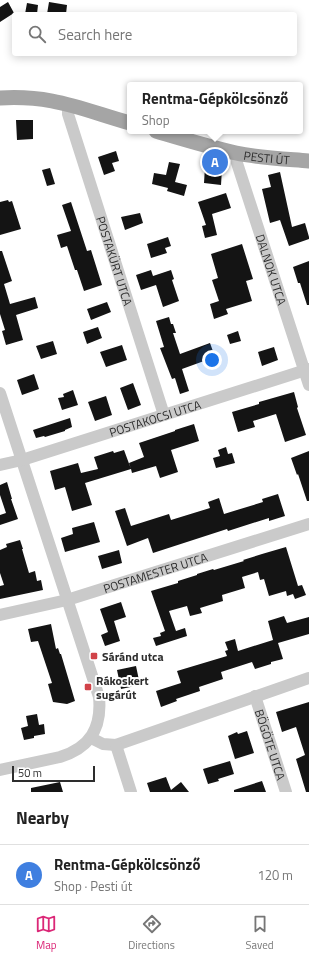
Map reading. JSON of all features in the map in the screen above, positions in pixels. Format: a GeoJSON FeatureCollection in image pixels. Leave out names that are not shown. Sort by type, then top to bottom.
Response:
{"type":"FeatureCollection","features":[{"type":"Feature","properties":{"kind":"main road"},"geometry":{"type":"LineString","coordinates":[[0,98],[30,98],[52,101],[127,122]]}},
{"type":"Feature","properties":{"kind":"main road","name":"PESTI ÚT"},"geometry":{"type":"LineString","coordinates":[[166,134],[206,146],[237,153],[261,157],[309,161]]}},
{"type":"Feature","properties":{"kind":"street","name":"POSTAKÜRT UTCA"},"geometry":{"type":"LineString","coordinates":[[68,105],[68,114],[164,416]]}},
{"type":"Feature","properties":{"kind":"street","name":"DALNOK UTCA"},"geometry":{"type":"LineString","coordinates":[[237,153],[237,163],[307,369],[309,385]]}},
{"type":"Feature","properties":{"kind":"street","name":"POSTAKOCSI UTCA"},"geometry":{"type":"LineString","coordinates":[[0,465],[22,460],[164,416],[307,369]]}},
{"type":"Feature","properties":{"kind":"street"},"geometry":{"type":"LineString","coordinates":[[0,394],[99,697],[100,708],[99,718],[91,738],[69,755],[0,770]]}},
{"type":"Feature","properties":{"kind":"street","name":"POSTAMESTER UTCA"},"geometry":{"type":"LineString","coordinates":[[0,615],[67,600],[309,524]]}},
{"type":"Feature","properties":{"kind":"street"},"geometry":{"type":"LineString","coordinates":[[91,738],[103,744],[116,745],[309,678]]}},
{"type":"Feature","properties":{"kind":"street","name":"BÖGÖTE UTCA"},"geometry":{"type":"LineString","coordinates":[[255,696],[286,792]]}},
{"type":"Feature","properties":{"kind":"street"},"geometry":{"type":"LineString","coordinates":[[116,745],[131,792]]}},
{"type":"Feature","properties":{"kind":"building"},"geometry":{"type":"Polygon","coordinates":[[[8,2],[13,12],[0,22],[0,7],[8,2]]]}},
{"type":"Feature","properties":{"kind":"building"},"geometry":{"type":"Polygon","coordinates":[[[49,2],[67,5],[66,12],[47,12],[49,2]]]}},
{"type":"Feature","properties":{"kind":"building"},"geometry":{"type":"Polygon","coordinates":[[[27,3],[38,5],[37,12],[25,12],[27,3]]]}},
{"type":"Feature","properties":{"kind":"building"},"geometry":{"type":"Polygon","coordinates":[[[16,120],[33,120],[33,139],[17,140],[16,120]]]}},
{"type":"Feature","properties":{"kind":"building"},"geometry":{"type":"Polygon","coordinates":[[[116,151],[119,161],[112,163],[115,171],[104,175],[98,157],[116,151]]]}},
{"type":"Feature","properties":{"kind":"building"},"geometry":{"type":"Polygon","coordinates":[[[169,162],[180,164],[175,182],[187,185],[184,196],[167,191],[168,188],[152,184],[154,173],[166,175],[169,162]]]}},
{"type":"Feature","properties":{"kind":"building"},"geometry":{"type":"Polygon","coordinates":[[[205,167],[222,169],[221,185],[204,183],[205,167]]]}},
{"type":"Feature","properties":{"kind":"building"},"geometry":{"type":"Polygon","coordinates":[[[50,168],[55,184],[47,186],[42,170],[50,168]]]}},
{"type":"Feature","properties":{"kind":"building"},"geometry":{"type":"Polygon","coordinates":[[[280,172],[292,227],[305,223],[309,237],[309,239],[289,246],[280,220],[270,223],[262,189],[271,187],[268,175],[280,172]]]}},
{"type":"Feature","properties":{"kind":"building"},"geometry":{"type":"Polygon","coordinates":[[[226,193],[231,208],[212,214],[217,235],[205,238],[202,226],[206,225],[198,202],[226,193]]]}},
{"type":"Feature","properties":{"kind":"building"},"geometry":{"type":"Polygon","coordinates":[[[8,200],[9,202],[12,201],[21,229],[0,235],[0,202],[8,200]]]}},
{"type":"Feature","properties":{"kind":"building"},"geometry":{"type":"Polygon","coordinates":[[[71,202],[87,251],[91,250],[102,285],[84,291],[67,246],[61,248],[57,235],[71,231],[62,205],[71,202]]]}},
{"type":"Feature","properties":{"kind":"building"},"geometry":{"type":"Polygon","coordinates":[[[140,213],[143,223],[125,230],[121,217],[140,213]]]}},
{"type":"Feature","properties":{"kind":"building"},"geometry":{"type":"Polygon","coordinates":[[[168,237],[171,246],[165,248],[167,253],[151,258],[147,244],[168,237]]]}},
{"type":"Feature","properties":{"kind":"building"},"geometry":{"type":"Polygon","coordinates":[[[242,244],[253,279],[246,281],[252,301],[226,309],[228,314],[214,319],[210,304],[219,301],[212,280],[218,278],[211,254],[242,244]]]}},
{"type":"Feature","properties":{"kind":"building"},"geometry":{"type":"Polygon","coordinates":[[[0,251],[2,251],[12,281],[4,284],[10,304],[35,297],[38,308],[16,315],[23,340],[6,345],[2,331],[5,330],[0,314],[0,251]]]}},
{"type":"Feature","properties":{"kind":"building"},"geometry":{"type":"Polygon","coordinates":[[[309,261],[309,305],[307,305],[293,267],[309,261]]]}},
{"type":"Feature","properties":{"kind":"building"},"geometry":{"type":"Polygon","coordinates":[[[151,270],[153,276],[171,270],[174,279],[172,280],[179,301],[163,307],[156,285],[141,290],[136,275],[151,270]]]}},
{"type":"Feature","properties":{"kind":"building"},"geometry":{"type":"Polygon","coordinates":[[[107,302],[111,312],[91,320],[87,309],[107,302]]]}},
{"type":"Feature","properties":{"kind":"building"},"geometry":{"type":"Polygon","coordinates":[[[169,317],[176,333],[173,333],[180,354],[210,343],[215,357],[182,369],[189,391],[180,394],[175,378],[172,379],[160,348],[164,347],[156,321],[169,317]]]}},
{"type":"Feature","properties":{"kind":"building"},"geometry":{"type":"Polygon","coordinates":[[[98,327],[102,338],[87,344],[83,332],[98,327]]]}},
{"type":"Feature","properties":{"kind":"building"},"geometry":{"type":"Polygon","coordinates":[[[238,331],[241,341],[230,344],[227,335],[238,331]]]}},
{"type":"Feature","properties":{"kind":"building"},"geometry":{"type":"Polygon","coordinates":[[[53,341],[57,354],[41,359],[36,346],[53,341]]]}},
{"type":"Feature","properties":{"kind":"building"},"geometry":{"type":"Polygon","coordinates":[[[122,345],[127,360],[106,367],[100,352],[122,345]]]}},
{"type":"Feature","properties":{"kind":"building"},"geometry":{"type":"Polygon","coordinates":[[[274,347],[278,360],[262,366],[258,352],[274,347]]]}},
{"type":"Feature","properties":{"kind":"building"},"geometry":{"type":"Polygon","coordinates":[[[34,374],[39,389],[22,395],[17,380],[34,374]]]}},
{"type":"Feature","properties":{"kind":"building"},"geometry":{"type":"Polygon","coordinates":[[[133,383],[141,405],[128,410],[120,388],[133,383]]]}},
{"type":"Feature","properties":{"kind":"building"},"geometry":{"type":"Polygon","coordinates":[[[73,390],[78,405],[62,410],[58,398],[64,397],[63,394],[73,390]]]}},
{"type":"Feature","properties":{"kind":"building"},"geometry":{"type":"Polygon","coordinates":[[[294,392],[297,408],[306,435],[285,442],[276,414],[253,421],[255,427],[238,432],[232,412],[259,404],[259,402],[294,392]]]}},
{"type":"Feature","properties":{"kind":"building"},"geometry":{"type":"Polygon","coordinates":[[[106,396],[112,415],[95,421],[88,402],[106,396]]]}},
{"type":"Feature","properties":{"kind":"building"},"geometry":{"type":"Polygon","coordinates":[[[70,418],[72,427],[65,431],[36,438],[33,430],[70,418]]]}},
{"type":"Feature","properties":{"kind":"building"},"geometry":{"type":"Polygon","coordinates":[[[194,424],[199,441],[171,450],[178,472],[160,478],[156,466],[132,473],[129,463],[144,457],[139,443],[194,424]]]}},
{"type":"Feature","properties":{"kind":"building"},"geometry":{"type":"Polygon","coordinates":[[[226,447],[228,454],[232,453],[235,463],[216,468],[213,458],[220,456],[218,450],[226,447]]]}},
{"type":"Feature","properties":{"kind":"building"},"geometry":{"type":"Polygon","coordinates":[[[124,450],[131,469],[85,483],[92,505],[72,511],[65,487],[55,490],[50,471],[78,463],[81,473],[98,469],[94,457],[113,451],[114,453],[124,450]]]}},
{"type":"Feature","properties":{"kind":"building"},"geometry":{"type":"Polygon","coordinates":[[[309,451],[309,501],[307,501],[291,458],[309,451]]]}},
{"type":"Feature","properties":{"kind":"building"},"geometry":{"type":"Polygon","coordinates":[[[7,482],[18,519],[0,525],[0,515],[6,513],[0,495],[0,485],[7,482]]]}},
{"type":"Feature","properties":{"kind":"building"},"geometry":{"type":"Polygon","coordinates":[[[278,494],[285,516],[269,521],[269,518],[228,531],[227,529],[153,553],[148,538],[127,546],[115,511],[125,508],[131,526],[169,514],[171,520],[210,508],[208,502],[219,498],[224,514],[263,502],[262,499],[278,494]]]}},
{"type":"Feature","properties":{"kind":"building"},"geometry":{"type":"Polygon","coordinates":[[[94,522],[100,542],[65,552],[61,538],[73,534],[72,528],[94,522]]]}},
{"type":"Feature","properties":{"kind":"building"},"geometry":{"type":"Polygon","coordinates":[[[20,540],[29,573],[35,571],[37,581],[41,580],[43,590],[0,599],[0,586],[4,585],[0,573],[0,550],[7,547],[6,544],[20,540]]]}},
{"type":"Feature","properties":{"kind":"building"},"geometry":{"type":"Polygon","coordinates":[[[286,547],[298,586],[302,585],[306,595],[295,599],[293,594],[287,596],[286,591],[269,596],[264,579],[260,580],[258,572],[242,577],[245,588],[222,595],[223,601],[200,608],[202,613],[190,616],[187,606],[169,611],[176,631],[185,628],[187,636],[156,646],[153,638],[161,636],[160,633],[165,631],[151,591],[178,583],[178,581],[197,574],[244,561],[243,560],[286,547]]]}},
{"type":"Feature","properties":{"kind":"building"},"geometry":{"type":"Polygon","coordinates":[[[119,550],[122,563],[102,569],[98,556],[119,550]]]}},
{"type":"Feature","properties":{"kind":"building"},"geometry":{"type":"Polygon","coordinates":[[[121,602],[126,617],[114,621],[120,641],[105,646],[101,635],[108,632],[100,609],[121,602]]]}},
{"type":"Feature","properties":{"kind":"building"},"geometry":{"type":"Polygon","coordinates":[[[284,616],[287,623],[309,617],[309,634],[278,643],[283,659],[271,662],[271,664],[255,669],[252,662],[221,672],[223,679],[199,687],[200,691],[176,699],[177,701],[161,707],[156,691],[181,683],[177,671],[227,656],[225,651],[228,650],[225,642],[235,639],[238,651],[273,640],[268,621],[284,616]]]}},
{"type":"Feature","properties":{"kind":"building"},"geometry":{"type":"Polygon","coordinates":[[[51,624],[56,649],[58,648],[61,654],[75,701],[67,704],[53,702],[48,684],[52,683],[38,641],[31,642],[28,629],[51,624]]]}},
{"type":"Feature","properties":{"kind":"building"},"geometry":{"type":"Polygon","coordinates":[[[136,666],[140,685],[121,689],[117,670],[136,666]]]}},
{"type":"Feature","properties":{"kind":"building"},"geometry":{"type":"Polygon","coordinates":[[[309,702],[309,792],[306,792],[296,759],[305,755],[296,727],[282,732],[276,712],[309,702]]]}},
{"type":"Feature","properties":{"kind":"building"},"geometry":{"type":"Polygon","coordinates":[[[37,714],[39,725],[44,724],[45,734],[24,740],[21,728],[28,726],[26,716],[37,714]]]}},
{"type":"Feature","properties":{"kind":"building"},"geometry":{"type":"Polygon","coordinates":[[[247,731],[254,753],[235,759],[228,736],[237,732],[238,734],[247,731]]]}},
{"type":"Feature","properties":{"kind":"building"},"geometry":{"type":"Polygon","coordinates":[[[230,761],[234,774],[208,784],[203,769],[230,761]]]}},
{"type":"Feature","properties":{"kind":"building"},"geometry":{"type":"Polygon","coordinates":[[[166,777],[171,790],[181,782],[189,792],[150,792],[147,783],[166,777]]]}},
{"type":"Feature","properties":{"kind":"building"},"geometry":{"type":"Polygon","coordinates":[[[262,781],[266,792],[234,792],[234,790],[262,781]]]}},
{"type":"Feature","properties":{"kind":"building"},"geometry":{"type":"Polygon","coordinates":[[[60,782],[63,792],[31,792],[31,788],[60,782]]]}},
{"type":"Feature","properties":{"kind":"place","name":"Rentma-Gépkölcsönző"},"geometry":{"type":"Point","coordinates":[215,162]}},
{"type":"Feature","properties":{"kind":"place","name":"Sáránd utca"},"geometry":{"type":"Point","coordinates":[94,656]}},
{"type":"Feature","properties":{"kind":"place","name":"Rákoskert sugárút"},"geometry":{"type":"Point","coordinates":[88,687]}}]}
